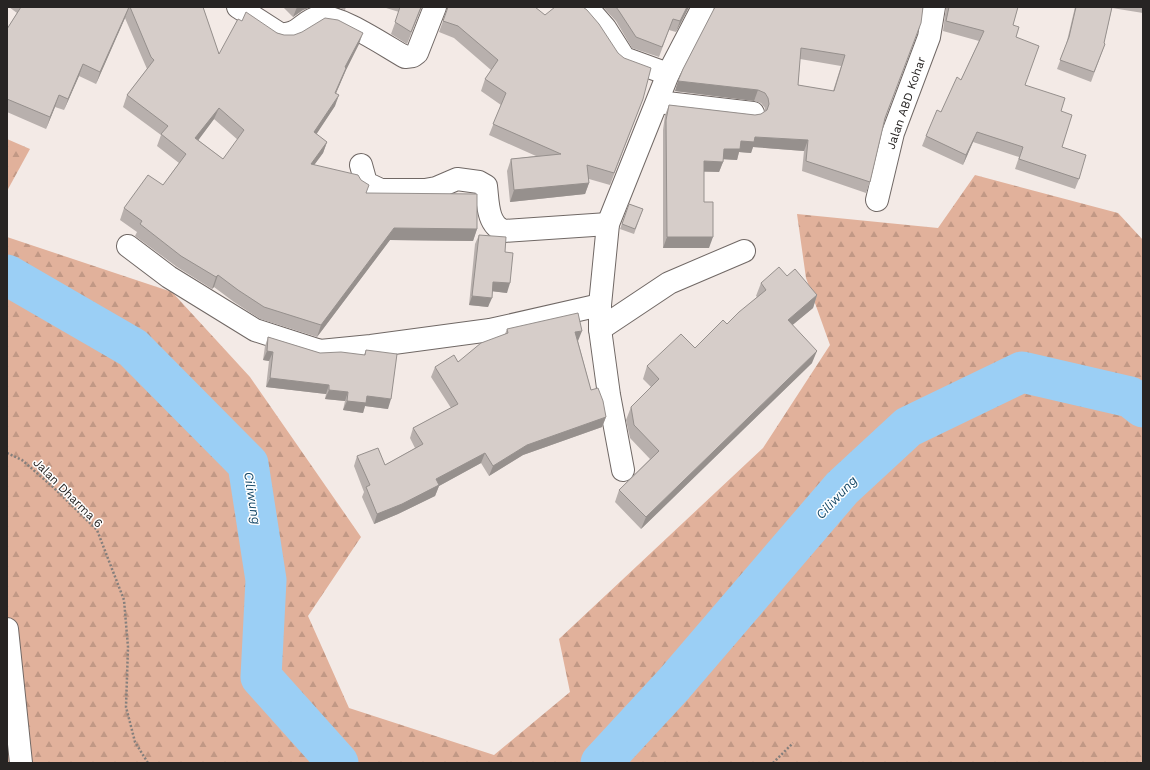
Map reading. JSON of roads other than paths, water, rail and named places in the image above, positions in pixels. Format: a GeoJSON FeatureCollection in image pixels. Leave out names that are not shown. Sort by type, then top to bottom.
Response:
{"type":"FeatureCollection","features":[{"type":"Feature","properties":{"kind":"street"},"geometry":{"type":"LineString","coordinates":[[238,7],[280,34],[293,33],[318,17],[329,17],[349,25],[405,57],[413,56],[417,53],[435,7]]}},
{"type":"Feature","properties":{"kind":"street"},"geometry":{"type":"LineString","coordinates":[[623,470],[609,395],[600,329],[600,305],[608,224],[668,74],[703,7]]}},
{"type":"Feature","properties":{"kind":"street","name":"Jalan ABD Kohar"},"geometry":{"type":"LineString","coordinates":[[877,200],[893,133],[929,37],[934,7]]}},
{"type":"Feature","properties":{"kind":"street"},"geometry":{"type":"LineString","coordinates":[[589,9],[605,28],[624,58],[668,74]]}},
{"type":"Feature","properties":{"kind":"street"},"geometry":{"type":"LineString","coordinates":[[658,102],[753,113]]}},
{"type":"Feature","properties":{"kind":"street"},"geometry":{"type":"LineString","coordinates":[[361,165],[366,182],[381,190],[425,190],[436,188],[457,179],[479,182],[486,186],[491,219],[498,229],[504,231],[608,224]]}},
{"type":"Feature","properties":{"kind":"street"},"geometry":{"type":"LineString","coordinates":[[128,246],[169,277],[255,330],[320,351],[372,346],[490,330],[600,305]]}},
{"type":"Feature","properties":{"kind":"street"},"geometry":{"type":"LineString","coordinates":[[600,329],[669,283],[744,251]]}},
{"type":"Feature","properties":{"kind":"street"},"geometry":{"type":"LineString","coordinates":[[7,629],[21,763]]}},
{"type":"Feature","properties":{"kind":"waterway","name":"Ciliwung"},"geometry":{"type":"LineString","coordinates":[[7,275],[133,348],[248,464],[266,580],[261,677],[338,763]]}},
{"type":"Feature","properties":{"kind":"waterway","name":"Ciliwung"},"geometry":{"type":"LineString","coordinates":[[601,763],[674,684],[842,488],[908,427],[1022,372],[1130,397],[1143,407]]}}]}
